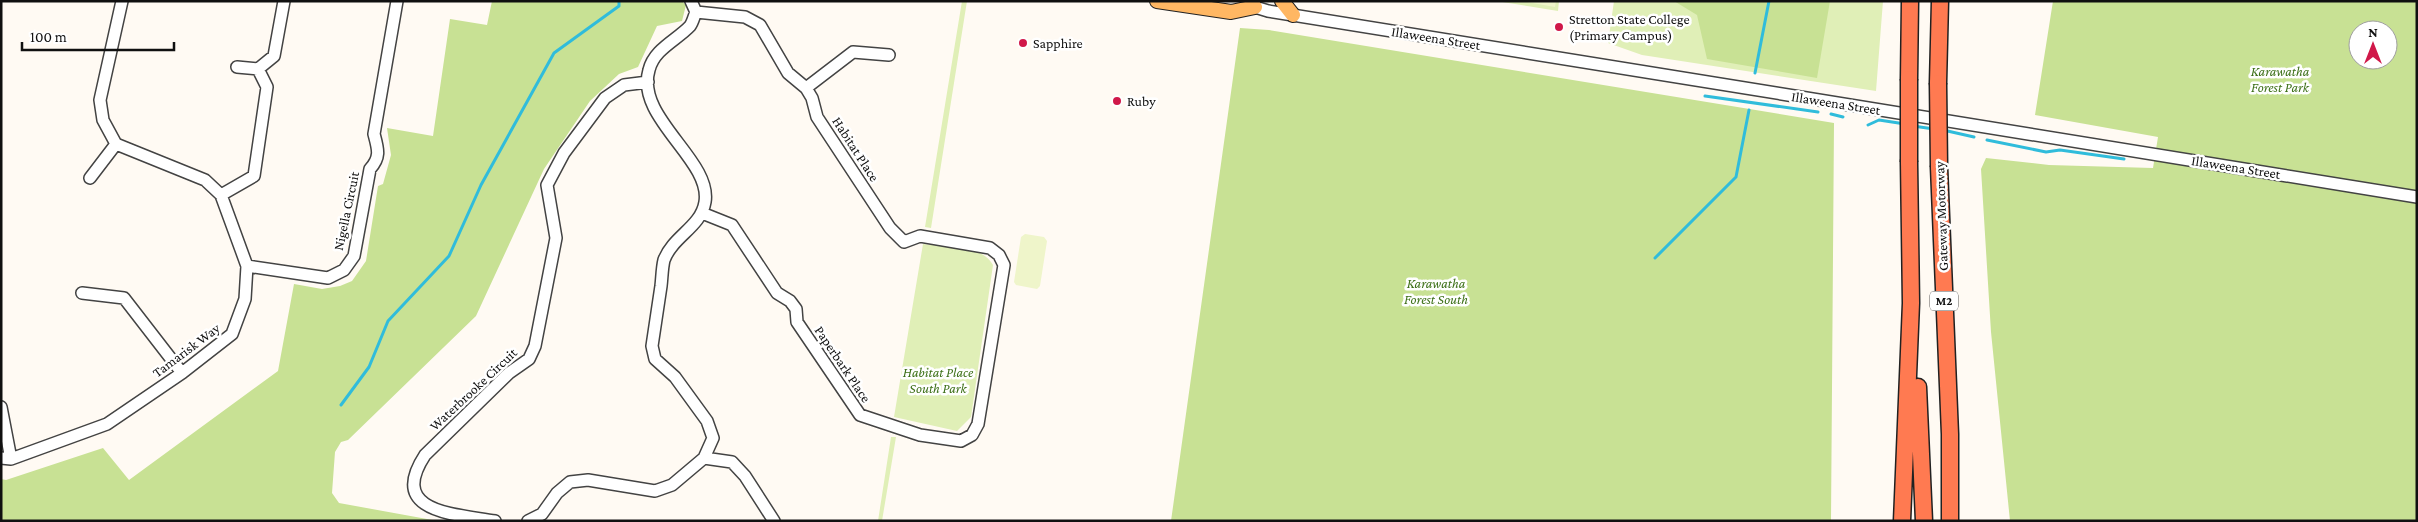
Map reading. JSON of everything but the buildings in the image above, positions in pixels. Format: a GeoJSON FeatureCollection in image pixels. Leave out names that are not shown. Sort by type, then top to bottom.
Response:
{"type":"FeatureCollection","features":[{"type":"Feature","properties":{"kind":"highway","name":"M2"},"geometry":{"type":"LineString","coordinates":[[1902,521],[1911,303],[1909,162],[1910,1]]}},
{"type":"Feature","properties":{"kind":"highway","name":"Gateway Motorway"},"geometry":{"type":"LineString","coordinates":[[1940,1],[1938,83],[1939,167],[1950,434],[1950,521]]}},
{"type":"Feature","properties":{"kind":"highway"},"geometry":{"type":"LineString","coordinates":[[1911,303],[1916,327],[1924,521]]}},
{"type":"Feature","properties":{"kind":"highway"},"geometry":{"type":"LineString","coordinates":[[1950,434],[1956,460],[1959,521]]}},
{"type":"Feature","properties":{"kind":"main road","name":"Illaweena Street"},"geometry":{"type":"LineString","coordinates":[[1157,1],[1231,12],[1256,4]]}},
{"type":"Feature","properties":{"kind":"main road","name":"Illaweena Street"},"geometry":{"type":"LineString","coordinates":[[1242,1],[1256,4]]}},
{"type":"Feature","properties":{"kind":"main road"},"geometry":{"type":"LineString","coordinates":[[1282,1],[1293,15]]}},
{"type":"Feature","properties":{"kind":"street"},"geometry":{"type":"LineString","coordinates":[[90,178],[116,144],[102,120],[100,100],[122,1]]}},
{"type":"Feature","properties":{"kind":"street"},"geometry":{"type":"LineString","coordinates":[[237,66],[258,69],[274,56],[284,1]]}},
{"type":"Feature","properties":{"kind":"street","name":"Nigella Circuit"},"geometry":{"type":"LineString","coordinates":[[247,266],[328,278],[344,270],[354,256],[370,169],[378,161],[379,152],[374,134],[397,1]]}},
{"type":"Feature","properties":{"kind":"street","name":"Illaweena Street"},"geometry":{"type":"LineString","coordinates":[[1256,4],[1293,15],[1827,103],[1991,126],[2417,197]]}},
{"type":"Feature","properties":{"kind":"street"},"geometry":{"type":"LineString","coordinates":[[528,521],[542,514],[557,493],[570,482],[588,480],[655,491],[672,485],[704,458],[713,438],[707,421],[675,377],[655,359],[652,346],[664,260],[675,243],[701,217],[706,190],[698,174],[654,108],[647,88],[649,68],[663,48],[691,25],[694,7]]}},
{"type":"Feature","properties":{"kind":"street","name":"Habitat Place"},"geometry":{"type":"LineString","coordinates":[[694,7],[745,17],[760,25],[788,74],[806,88],[812,98],[817,117],[890,228],[904,242]]}},
{"type":"Feature","properties":{"kind":"street"},"geometry":{"type":"LineString","coordinates":[[806,88],[853,52],[889,55]]}},
{"type":"Feature","properties":{"kind":"street"},"geometry":{"type":"LineString","coordinates":[[221,195],[254,176],[267,87],[258,69]]}},
{"type":"Feature","properties":{"kind":"street","name":"Waterbrooke Circuit"},"geometry":{"type":"LineString","coordinates":[[495,521],[437,511],[419,501],[414,488],[415,470],[432,448],[509,373],[529,358],[535,346],[556,238],[547,185],[564,154],[605,98],[624,86],[648,82]]}},
{"type":"Feature","properties":{"kind":"street","name":"Tamarisk Way"},"geometry":{"type":"LineString","coordinates":[[6,459],[107,424],[182,372],[232,334],[245,299],[247,266],[221,195],[205,180],[116,144]]}},
{"type":"Feature","properties":{"kind":"street","name":"Paperbark Place"},"geometry":{"type":"LineString","coordinates":[[702,212],[732,224],[777,293],[790,301],[796,309],[797,322],[860,415],[920,435],[961,441],[972,435],[978,424],[1004,265],[999,255],[990,248],[920,236],[904,242]]}},
{"type":"Feature","properties":{"kind":"street"},"geometry":{"type":"LineString","coordinates":[[82,293],[124,298],[182,372]]}},
{"type":"Feature","properties":{"kind":"street"},"geometry":{"type":"LineString","coordinates":[[1,407],[6,459]]}},
{"type":"Feature","properties":{"kind":"street"},"geometry":{"type":"LineString","coordinates":[[704,458],[732,462],[745,476],[774,521]]}},
{"type":"Feature","properties":{"kind":"green space"},"geometry":{"type":"Polygon","coordinates":[[[492,1],[682,1],[686,5],[682,21],[657,26],[638,67],[619,74],[590,101],[544,169],[476,316],[348,440],[341,442],[335,452],[332,493],[339,503],[438,521],[1,521],[1,479],[6,480],[103,448],[129,480],[278,371],[294,284],[322,289],[340,286],[352,281],[366,261],[378,186],[383,184],[391,155],[387,128],[433,136],[450,19],[487,25],[492,1]]]}},
{"type":"Feature","properties":{"kind":"green space"},"geometry":{"type":"Polygon","coordinates":[[[962,1],[967,1],[931,228],[925,227],[962,1]]]}},
{"type":"Feature","properties":{"kind":"green space"},"geometry":{"type":"Polygon","coordinates":[[[1496,1],[1559,1],[1558,11],[1496,1]]]}},
{"type":"Feature","properties":{"kind":"green space"},"geometry":{"type":"Polygon","coordinates":[[[1521,1],[1556,1],[1555,7],[1521,1]]]}},
{"type":"Feature","properties":{"kind":"green space"},"geometry":{"type":"Polygon","coordinates":[[[1614,1],[1883,1],[1876,91],[1642,55],[1608,43],[1614,1]]]}},
{"type":"Feature","properties":{"kind":"green space"},"geometry":{"type":"Polygon","coordinates":[[[1674,1],[1830,1],[1817,78],[1707,59],[1697,15],[1674,1]]]}},
{"type":"Feature","properties":{"kind":"green space","name":"Karawatha Forest Park"},"geometry":{"type":"Polygon","coordinates":[[[2053,1],[2417,1],[2417,521],[2010,521],[1991,332],[1981,169],[1986,158],[2049,165],[2153,168],[2158,137],[2035,115],[2053,1]]]}},
{"type":"Feature","properties":{"kind":"green space","name":"Karawatha Forest South"},"geometry":{"type":"Polygon","coordinates":[[[1240,28],[1269,30],[1834,123],[1831,521],[1171,521],[1240,28]]]}},
{"type":"Feature","properties":{"kind":"green space"},"geometry":{"type":"Polygon","coordinates":[[[1025,234],[1044,237],[1047,241],[1040,286],[1037,289],[1016,285],[1014,282],[1021,237],[1025,234]]]}},
{"type":"Feature","properties":{"kind":"green space","name":"Habitat Place South Park"},"geometry":{"type":"Polygon","coordinates":[[[923,244],[972,250],[988,258],[993,265],[971,417],[957,431],[894,417],[923,244]]]}},
{"type":"Feature","properties":{"kind":"green space"},"geometry":{"type":"Polygon","coordinates":[[[891,437],[896,437],[882,521],[878,521],[891,437]]]}},
{"type":"Feature","properties":{"kind":"waterway"},"geometry":{"type":"LineString","coordinates":[[341,405],[369,367],[388,321],[449,256],[481,185],[554,53],[619,6],[619,1]]}},
{"type":"Feature","properties":{"kind":"waterway"},"geometry":{"type":"LineString","coordinates":[[1755,73],[1769,1]]}},
{"type":"Feature","properties":{"kind":"waterway"},"geometry":{"type":"LineString","coordinates":[[1705,96],[1818,112]]}},
{"type":"Feature","properties":{"kind":"waterway"},"geometry":{"type":"LineString","coordinates":[[1655,258],[1736,177],[1749,110]]}},
{"type":"Feature","properties":{"kind":"waterway"},"geometry":{"type":"LineString","coordinates":[[1831,114],[1843,117]]}},
{"type":"Feature","properties":{"kind":"waterway"},"geometry":{"type":"LineString","coordinates":[[1868,125],[1879,120],[1905,124]]}},
{"type":"Feature","properties":{"kind":"waterway"},"geometry":{"type":"LineString","coordinates":[[1913,126],[1934,129]]}},
{"type":"Feature","properties":{"kind":"waterway"},"geometry":{"type":"LineString","coordinates":[[1943,130],[1974,137]]}},
{"type":"Feature","properties":{"kind":"waterway"},"geometry":{"type":"LineString","coordinates":[[1987,140],[2046,152],[2060,150],[2124,159]]}},
{"type":"Feature","properties":{"kind":"place","name":"Stretton State College (Primary Campus)"},"geometry":{"type":"Point","coordinates":[1559,27]}},
{"type":"Feature","properties":{"kind":"place","name":"Sapphire"},"geometry":{"type":"Point","coordinates":[1023,43]}},
{"type":"Feature","properties":{"kind":"place","name":"Ruby"},"geometry":{"type":"Point","coordinates":[1117,101]}}]}
